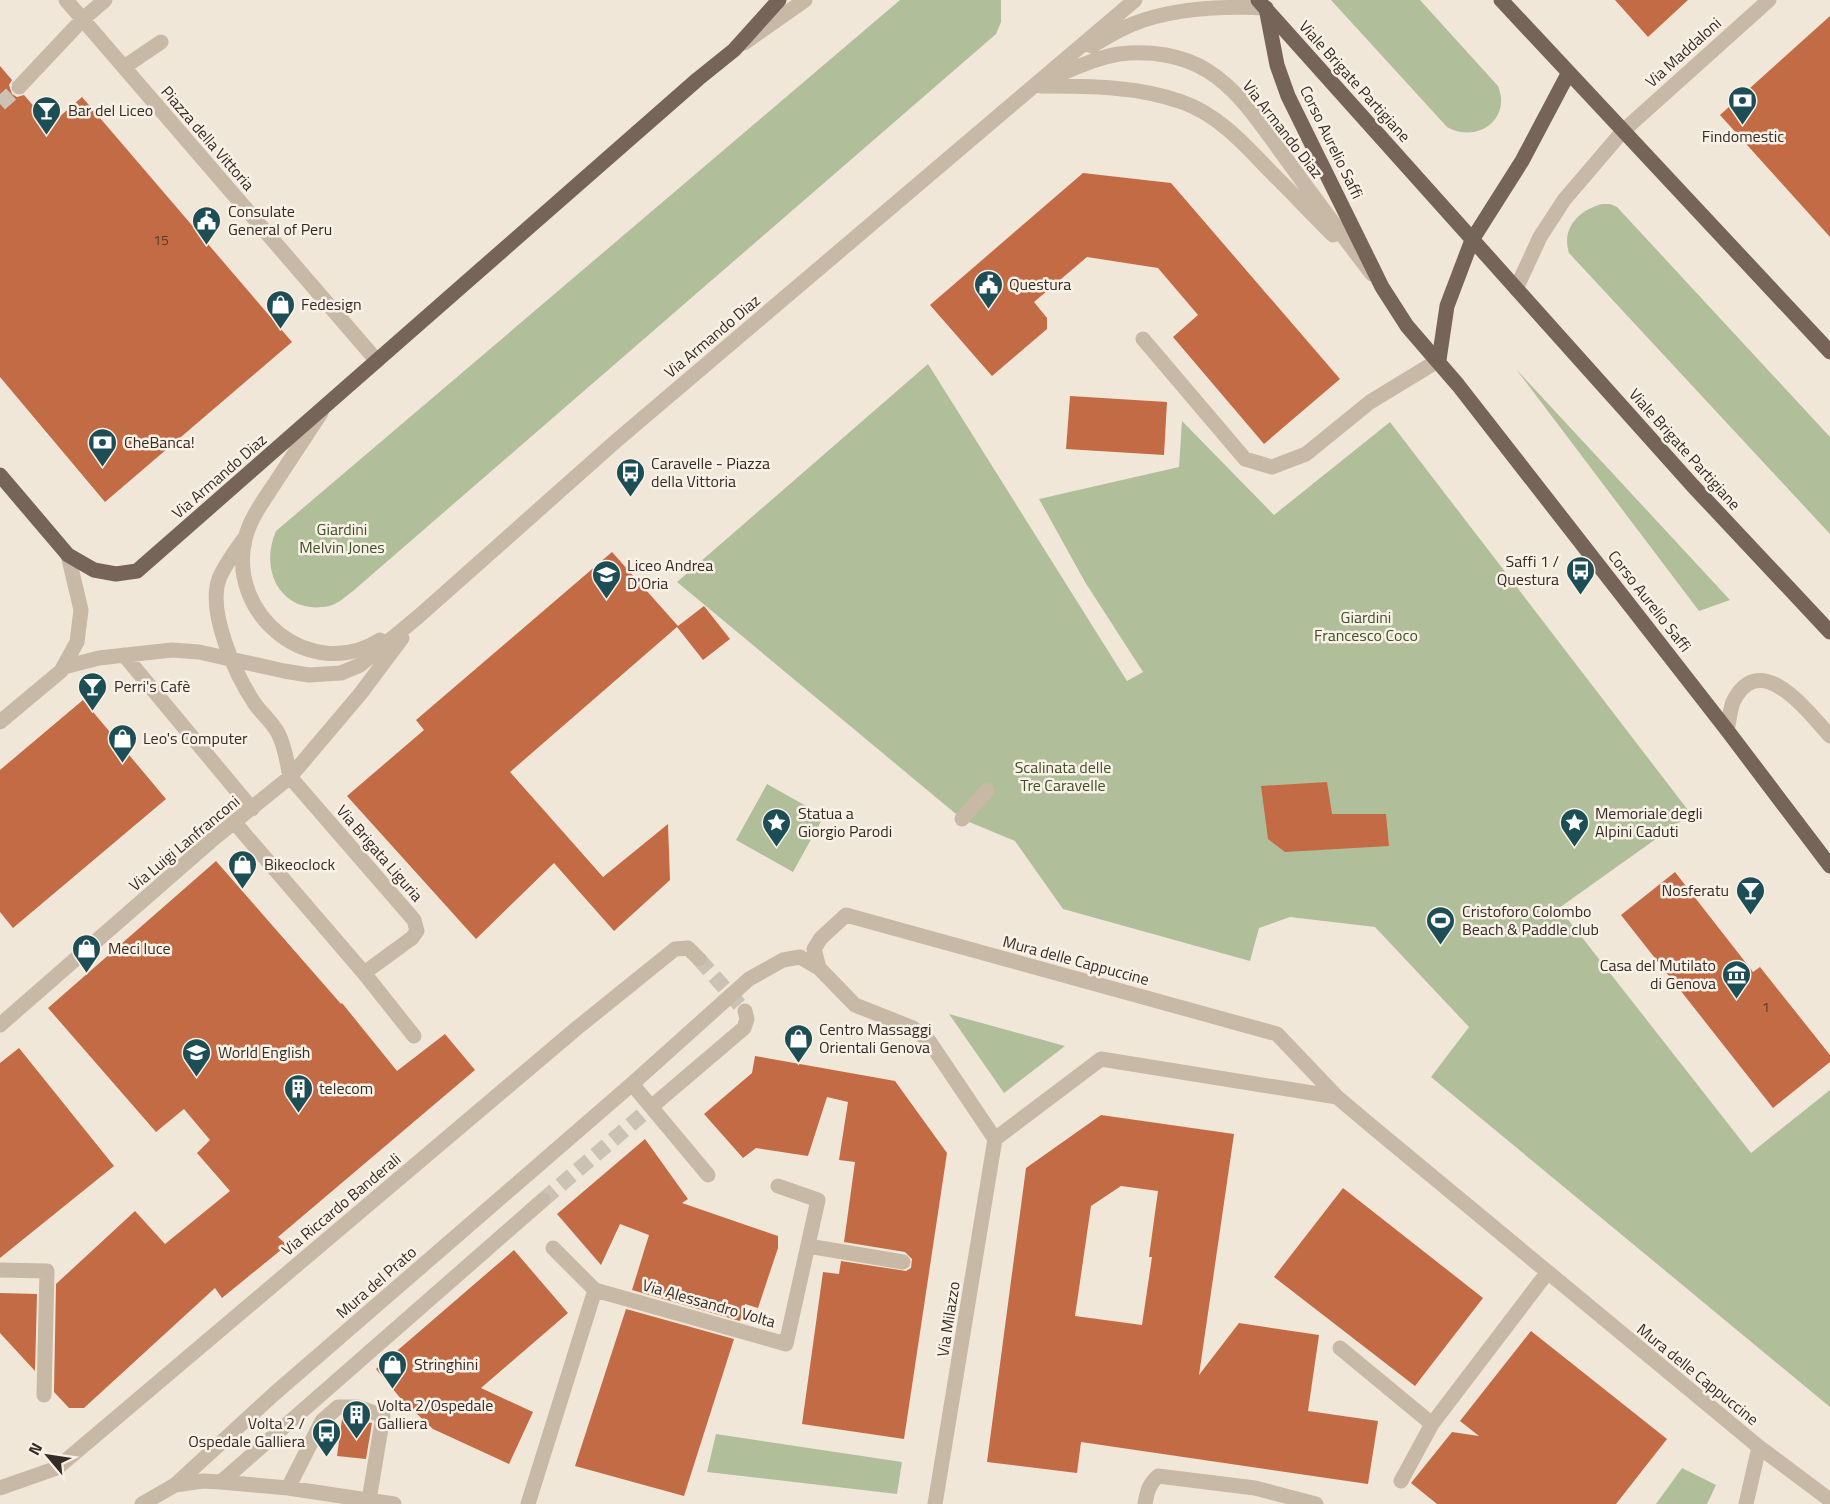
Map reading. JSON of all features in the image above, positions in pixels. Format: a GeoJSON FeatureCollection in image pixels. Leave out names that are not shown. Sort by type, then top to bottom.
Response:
{"type":"FeatureCollection","features":[{"type":"Feature","properties":{"kind":"main road","name":"Via Armando Diaz"},"geometry":{"type":"LineString","coordinates":[[68,555],[94,570],[116,574],[137,571],[698,79],[734,50],[779,0]]}},
{"type":"Feature","properties":{"kind":"main road"},"geometry":{"type":"LineString","coordinates":[[1502,0],[1568,74],[1830,352]]}},
{"type":"Feature","properties":{"kind":"main road","name":"Viale Brigate Partigiane"},"geometry":{"type":"LineString","coordinates":[[1262,4],[1693,486],[1830,632]]}},
{"type":"Feature","properties":{"kind":"main road","name":"Corso Aurelio Saffi"},"geometry":{"type":"LineString","coordinates":[[1262,4],[1277,65],[1288,96],[1377,281],[1407,326],[1439,360],[1830,866]]}},
{"type":"Feature","properties":{"kind":"main road"},"geometry":{"type":"LineString","coordinates":[[1439,360],[1447,306],[1472,240],[1522,161],[1568,74]]}},
{"type":"Feature","properties":{"kind":"main road"},"geometry":{"type":"LineString","coordinates":[[0,475],[68,555]]}},
{"type":"Feature","properties":{"kind":"street","name":"Piazza della Vittoria"},"geometry":{"type":"LineString","coordinates":[[66,0],[377,361]]}},
{"type":"Feature","properties":{"kind":"street"},"geometry":{"type":"LineString","coordinates":[[19,87],[83,19],[105,0]]}},
{"type":"Feature","properties":{"kind":"street","name":"Via Armando Diaz"},"geometry":{"type":"LineString","coordinates":[[734,50],[805,0]]}},
{"type":"Feature","properties":{"kind":"street","name":"Via Armando Diaz"},"geometry":{"type":"LineString","coordinates":[[64,667],[99,658],[172,650],[199,651],[309,675],[341,673],[360,665],[626,433],[1135,0]]}},
{"type":"Feature","properties":{"kind":"street","name":"Via Maddaloni"},"geometry":{"type":"LineString","coordinates":[[1623,131],[1769,0]]}},
{"type":"Feature","properties":{"kind":"street"},"geometry":{"type":"LineString","coordinates":[[1032,86],[1111,34],[1142,21],[1168,14],[1262,4]]}},
{"type":"Feature","properties":{"kind":"street"},"geometry":{"type":"LineString","coordinates":[[124,67],[161,42]]}},
{"type":"Feature","properties":{"kind":"street","name":"Via Armando Diaz"},"geometry":{"type":"LineString","coordinates":[[1032,86],[1120,54],[1165,55],[1187,60],[1207,70],[1247,106],[1377,281]]}},
{"type":"Feature","properties":{"kind":"street","name":"Corso Aurelio Saffi"},"geometry":{"type":"LineString","coordinates":[[1032,86],[1110,87],[1183,102],[1202,112],[1221,123],[1239,140],[1377,281]]}},
{"type":"Feature","properties":{"kind":"street"},"geometry":{"type":"LineString","coordinates":[[1516,289],[1540,237],[1564,200],[1623,131]]}},
{"type":"Feature","properties":{"kind":"street"},"geometry":{"type":"LineString","coordinates":[[1143,339],[1245,459],[1272,467],[1306,454],[1370,402],[1439,360]]}},
{"type":"Feature","properties":{"kind":"street","name":"Via Armando Diaz"},"geometry":{"type":"LineString","coordinates":[[232,660],[218,622],[215,599],[219,579],[246,536],[257,510],[324,409]]}},
{"type":"Feature","properties":{"kind":"street","name":"Via Armando Diaz"},"geometry":{"type":"LineString","coordinates":[[246,536],[242,559],[248,590],[268,625],[294,645],[328,655],[368,648],[418,616]]}},
{"type":"Feature","properties":{"kind":"street"},"geometry":{"type":"LineString","coordinates":[[0,722],[64,667],[77,642],[81,609],[68,555]]}},
{"type":"Feature","properties":{"kind":"street","name":"Via Armando Diaz"},"geometry":{"type":"LineString","coordinates":[[290,777],[361,693],[418,616]]}},
{"type":"Feature","properties":{"kind":"street"},"geometry":{"type":"LineString","coordinates":[[124,655],[252,808]]}},
{"type":"Feature","properties":{"kind":"street"},"geometry":{"type":"LineString","coordinates":[[232,660],[255,704],[278,732],[285,750],[290,777]]}},
{"type":"Feature","properties":{"kind":"street"},"geometry":{"type":"LineString","coordinates":[[1727,730],[1733,703],[1745,686],[1757,680],[1770,681],[1780,686],[1830,736]]}},
{"type":"Feature","properties":{"kind":"street","name":"Via Luigi Lanfranconi"},"geometry":{"type":"LineString","coordinates":[[0,1024],[290,777]]}},
{"type":"Feature","properties":{"kind":"street","name":"Via Brigata Liguria"},"geometry":{"type":"LineString","coordinates":[[290,777],[414,920],[417,931],[412,938],[364,973]]}},
{"type":"Feature","properties":{"kind":"street"},"geometry":{"type":"LineString","coordinates":[[962,819],[987,790]]}},
{"type":"Feature","properties":{"kind":"street"},"geometry":{"type":"LineString","coordinates":[[235,823],[364,973],[414,1036]]}},
{"type":"Feature","properties":{"kind":"street","name":"Mura delle Cappuccine"},"geometry":{"type":"LineString","coordinates":[[819,968],[814,949],[821,938],[846,915],[1277,1034],[1337,1097],[1758,1447],[1830,1500]]}},
{"type":"Feature","properties":{"kind":"street","name":"Via Riccardo Banderali"},"geometry":{"type":"LineString","coordinates":[[0,1488],[57,1468],[675,948],[688,948],[699,959]]}},
{"type":"Feature","properties":{"kind":"street","name":"Mura del Prato"},"geometry":{"type":"LineString","coordinates":[[142,1504],[176,1485],[274,1394],[632,1084],[749,979],[783,960],[800,957],[819,968],[855,1005],[913,1028],[928,1041],[995,1139]]}},
{"type":"Feature","properties":{"kind":"street"},"geometry":{"type":"LineString","coordinates":[[657,1102],[744,1028],[747,1018],[745,1011]]}},
{"type":"Feature","properties":{"kind":"street"},"geometry":{"type":"LineString","coordinates":[[995,1139],[1101,1059],[1337,1097]]}},
{"type":"Feature","properties":{"kind":"street"},"geometry":{"type":"LineString","coordinates":[[632,1084],[708,1175]]}},
{"type":"Feature","properties":{"kind":"street","name":"Via Milazzo"},"geometry":{"type":"LineString","coordinates":[[935,1504],[995,1139]]}},
{"type":"Feature","properties":{"kind":"street","name":"Via Alessandro Volta"},"geometry":{"type":"LineString","coordinates":[[553,1248],[595,1290],[786,1344],[818,1200],[778,1186]]}},
{"type":"Feature","properties":{"kind":"street"},"geometry":{"type":"LineString","coordinates":[[221,1482],[543,1200]]}},
{"type":"Feature","properties":{"kind":"street"},"geometry":{"type":"LineString","coordinates":[[808,1246],[903,1262]]}},
{"type":"Feature","properties":{"kind":"street"},"geometry":{"type":"LineString","coordinates":[[0,1270],[47,1271],[44,1395]]}},
{"type":"Feature","properties":{"kind":"street"},"geometry":{"type":"LineString","coordinates":[[1401,1481],[1432,1424],[1546,1273]]}},
{"type":"Feature","properties":{"kind":"street"},"geometry":{"type":"LineString","coordinates":[[528,1504],[595,1290]]}},
{"type":"Feature","properties":{"kind":"street"},"geometry":{"type":"LineString","coordinates":[[1340,1348],[1432,1424]]}},
{"type":"Feature","properties":{"kind":"street"},"geometry":{"type":"LineString","coordinates":[[288,1488],[322,1421],[338,1407],[358,1407],[383,1416],[369,1500]]}},
{"type":"Feature","properties":{"kind":"street"},"geometry":{"type":"LineString","coordinates":[[1746,1504],[1758,1447]]}},
{"type":"Feature","properties":{"kind":"street"},"geometry":{"type":"LineString","coordinates":[[1145,1504],[1148,1489],[1158,1476],[1255,1488],[1316,1504]]}},
{"type":"Feature","properties":{"kind":"street"},"geometry":{"type":"LineString","coordinates":[[176,1485],[203,1481],[221,1482],[288,1488],[394,1504]]}},
{"type":"Feature","properties":{"kind":"green space","name":"Giardini Melvin Jones"},"geometry":{"type":"Polygon","coordinates":[[[900,0],[1001,0],[1001,22],[996,34],[339,602],[329,606],[313,607],[299,604],[278,588],[270,561],[271,546],[276,531],[900,0]]]}},
{"type":"Feature","properties":{"kind":"green space"},"geometry":{"type":"Polygon","coordinates":[[[1331,0],[1420,0],[1498,86],[1501,98],[1496,118],[1489,126],[1469,133],[1458,132],[1447,127],[1331,0]]]}},
{"type":"Feature","properties":{"kind":"green space"},"geometry":{"type":"Polygon","coordinates":[[[1602,204],[1617,207],[1830,437],[1830,534],[1569,253],[1568,236],[1574,221],[1586,211],[1602,204]]]}},
{"type":"Feature","properties":{"kind":"green space"},"geometry":{"type":"Polygon","coordinates":[[[928,364],[1127,681],[1143,672],[1085,582],[1039,499],[1179,467],[1182,421],[1274,515],[1390,422],[1691,814],[1559,908],[1751,1153],[1830,1090],[1830,1407],[1431,1077],[1469,1027],[1375,927],[1290,917],[1259,928],[1250,961],[1063,909],[1015,841],[962,819],[677,582],[928,364]]]}},
{"type":"Feature","properties":{"kind":"green space"},"geometry":{"type":"Polygon","coordinates":[[[1516,369],[1730,600],[1699,611],[1516,369]]]}},
{"type":"Feature","properties":{"kind":"green space"},"geometry":{"type":"Polygon","coordinates":[[[767,784],[824,816],[793,872],[736,840],[767,784]]]}},
{"type":"Feature","properties":{"kind":"green space"},"geometry":{"type":"Polygon","coordinates":[[[949,1014],[1065,1046],[1004,1093],[949,1014]]]}},
{"type":"Feature","properties":{"kind":"green space"},"geometry":{"type":"Polygon","coordinates":[[[716,1434],[902,1462],[897,1494],[707,1472],[716,1434]]]}},
{"type":"Feature","properties":{"kind":"green space"},"geometry":{"type":"Polygon","coordinates":[[[1682,1468],[1716,1485],[1707,1504],[1656,1504],[1682,1468]]]}},
{"type":"Feature","properties":{"kind":"building"},"geometry":{"type":"Polygon","coordinates":[[[1615,0],[1688,0],[1648,37],[1615,0]]]}},
{"type":"Feature","properties":{"kind":"building"},"geometry":{"type":"Polygon","coordinates":[[[1830,16],[1830,237],[1720,115],[1830,16]]]}},
{"type":"Feature","properties":{"kind":"building"},"geometry":{"type":"Polygon","coordinates":[[[0,66],[12,80],[9,85],[12,94],[17,97],[24,95],[50,125],[82,97],[292,342],[105,502],[0,377],[0,66]]]}},
{"type":"Feature","properties":{"kind":"building","name":"Questura"},"geometry":{"type":"Polygon","coordinates":[[[1083,173],[1171,183],[1340,379],[1264,444],[1173,337],[1198,315],[1158,268],[1087,257],[1034,302],[1047,318],[1047,329],[992,376],[930,305],[1083,173]]]}},
{"type":"Feature","properties":{"kind":"building"},"geometry":{"type":"Polygon","coordinates":[[[1070,396],[1167,402],[1164,455],[1066,449],[1070,396]]]}},
{"type":"Feature","properties":{"kind":"building"},"geometry":{"type":"Polygon","coordinates":[[[612,552],[678,626],[704,606],[730,639],[703,660],[677,627],[510,772],[603,877],[668,824],[670,880],[614,931],[554,863],[476,939],[347,796],[424,730],[416,720],[612,552]]]}},
{"type":"Feature","properties":{"kind":"building"},"geometry":{"type":"Polygon","coordinates":[[[83,700],[166,799],[13,928],[0,912],[0,770],[83,700]]]}},
{"type":"Feature","properties":{"kind":"building"},"geometry":{"type":"Polygon","coordinates":[[[1327,782],[1332,814],[1386,814],[1389,846],[1285,852],[1268,839],[1261,786],[1327,782]]]}},
{"type":"Feature","properties":{"kind":"building"},"geometry":{"type":"Polygon","coordinates":[[[216,861],[342,1003],[397,1071],[445,1034],[475,1070],[278,1237],[287,1245],[222,1298],[215,1288],[84,1408],[69,1408],[54,1392],[56,1284],[135,1211],[165,1244],[230,1191],[197,1153],[210,1140],[184,1109],[156,1132],[48,1008],[216,861]]]}},
{"type":"Feature","properties":{"kind":"building","name":"Casa del Mutilato di Genova"},"geometry":{"type":"Polygon","coordinates":[[[1675,872],[1753,972],[1760,967],[1830,1055],[1830,1062],[1773,1108],[1621,915],[1675,872]]]}},
{"type":"Feature","properties":{"kind":"building"},"geometry":{"type":"Polygon","coordinates":[[[19,1048],[114,1166],[0,1258],[0,1063],[19,1048]]]}},
{"type":"Feature","properties":{"kind":"building"},"geometry":{"type":"Polygon","coordinates":[[[755,1056],[895,1081],[947,1153],[904,1439],[802,1424],[823,1272],[839,1274],[841,1261],[906,1271],[911,1268],[912,1259],[905,1252],[844,1242],[855,1162],[839,1160],[848,1102],[827,1097],[808,1156],[756,1148],[743,1158],[704,1114],[752,1073],[755,1056]]]}},
{"type":"Feature","properties":{"kind":"building"},"geometry":{"type":"Polygon","coordinates":[[[1101,1115],[1234,1134],[1199,1375],[1239,1323],[1319,1335],[1308,1411],[1378,1421],[1368,1484],[1081,1442],[1077,1473],[987,1462],[1026,1168],[1101,1115]],[[1121,1186],[1091,1206],[1075,1316],[1142,1325],[1152,1257],[1149,1257],[1158,1191],[1121,1186]]]}},
{"type":"Feature","properties":{"kind":"building"},"geometry":{"type":"Polygon","coordinates":[[[645,1139],[688,1199],[682,1203],[778,1236],[778,1248],[758,1308],[745,1304],[740,1321],[632,1290],[649,1235],[620,1224],[601,1265],[557,1214],[645,1139]]]}},
{"type":"Feature","properties":{"kind":"building"},"geometry":{"type":"Polygon","coordinates":[[[1343,1188],[1483,1298],[1415,1386],[1274,1277],[1343,1188]]]}},
{"type":"Feature","properties":{"kind":"building"},"geometry":{"type":"Polygon","coordinates":[[[514,1250],[568,1313],[481,1388],[533,1412],[509,1464],[433,1429],[402,1400],[376,1369],[514,1250]]]}},
{"type":"Feature","properties":{"kind":"building"},"geometry":{"type":"Polygon","coordinates":[[[0,1293],[37,1294],[35,1371],[0,1333],[0,1293]]]}},
{"type":"Feature","properties":{"kind":"building"},"geometry":{"type":"Polygon","coordinates":[[[626,1309],[734,1339],[684,1496],[575,1466],[626,1309]]]}},
{"type":"Feature","properties":{"kind":"building"},"geometry":{"type":"Polygon","coordinates":[[[1531,1331],[1667,1439],[1616,1504],[1437,1504],[1411,1483],[1452,1432],[1479,1436],[1460,1421],[1531,1331]]]}},
{"type":"Feature","properties":{"kind":"building","name":"Volta 2/Ospedale Galliera"},"geometry":{"type":"Polygon","coordinates":[[[342,1419],[372,1423],[366,1459],[337,1456],[342,1419]]]}},
{"type":"Feature","properties":{"kind":"tunnel"},"geometry":{"type":"LineString","coordinates":[[0,104],[19,87]]}},
{"type":"Feature","properties":{"kind":"tunnel"},"geometry":{"type":"LineString","coordinates":[[699,959],[745,1011]]}},
{"type":"Feature","properties":{"kind":"tunnel"},"geometry":{"type":"LineString","coordinates":[[543,1200],[657,1102]]}},
{"type":"Feature","properties":{"kind":"place","name":"Findomestic"},"geometry":{"type":"Point","coordinates":[1743,126]}},
{"type":"Feature","properties":{"kind":"place","name":"Bar del Liceo"},"geometry":{"type":"Point","coordinates":[47,136]}},
{"type":"Feature","properties":{"kind":"place","name":"Consulate General of Peru"},"geometry":{"type":"Point","coordinates":[207,246]}},
{"type":"Feature","properties":{"kind":"place","name":"Questura"},"geometry":{"type":"Point","coordinates":[988,310]}},
{"type":"Feature","properties":{"kind":"place","name":"Fedesign"},"geometry":{"type":"Point","coordinates":[280,330]}},
{"type":"Feature","properties":{"kind":"place","name":"CheBanca!"},"geometry":{"type":"Point","coordinates":[103,468]}},
{"type":"Feature","properties":{"kind":"place","name":"Caravelle - Piazza della Vittoria"},"geometry":{"type":"Point","coordinates":[630,498]}},
{"type":"Feature","properties":{"kind":"place","name":"Saffi 1 / Questura"},"geometry":{"type":"Point","coordinates":[1580,596]}},
{"type":"Feature","properties":{"kind":"place","name":"Liceo Andrea D'Oria"},"geometry":{"type":"Point","coordinates":[606,600]}},
{"type":"Feature","properties":{"kind":"place","name":"Perri's Cafè"},"geometry":{"type":"Point","coordinates":[93,712]}},
{"type":"Feature","properties":{"kind":"place","name":"Leo's Computer"},"geometry":{"type":"Point","coordinates":[122,764]}},
{"type":"Feature","properties":{"kind":"place","name":"Statua a Giorgio Parodi"},"geometry":{"type":"Point","coordinates":[777,848]}},
{"type":"Feature","properties":{"kind":"place","name":"Memoriale degli Alpini Caduti"},"geometry":{"type":"Point","coordinates":[1574,848]}},
{"type":"Feature","properties":{"kind":"place","name":"Bikeoclock"},"geometry":{"type":"Point","coordinates":[243,890]}},
{"type":"Feature","properties":{"kind":"place","name":"Nosferatu"},"geometry":{"type":"Point","coordinates":[1750,916]}},
{"type":"Feature","properties":{"kind":"place","name":"Cristoforo Colombo Beach & Paddle club"},"geometry":{"type":"Point","coordinates":[1441,946]}},
{"type":"Feature","properties":{"kind":"place","name":"Meci luce"},"geometry":{"type":"Point","coordinates":[87,974]}},
{"type":"Feature","properties":{"kind":"place","name":"Casa del Mutilato di Genova"},"geometry":{"type":"Point","coordinates":[1737,1000]}},
{"type":"Feature","properties":{"kind":"place","name":"Centro Massaggi Orientali Genova"},"geometry":{"type":"Point","coordinates":[798,1064]}},
{"type":"Feature","properties":{"kind":"place","name":"World English"},"geometry":{"type":"Point","coordinates":[197,1078]}},
{"type":"Feature","properties":{"kind":"place","name":"telecom"},"geometry":{"type":"Point","coordinates":[298,1114]}},
{"type":"Feature","properties":{"kind":"place","name":"Stringhini"},"geometry":{"type":"Point","coordinates":[393,1390]}},
{"type":"Feature","properties":{"kind":"place","name":"Volta 2/Ospedale Galliera"},"geometry":{"type":"Point","coordinates":[356,1440]}},
{"type":"Feature","properties":{"kind":"place","name":"Volta 2 / Ospedale Galliera"},"geometry":{"type":"Point","coordinates":[326,1458]}},
{"type":"Feature","properties":{"kind":"park label","name":"Giardini Francesco Coco"},"geometry":{"type":"Point","coordinates":[1366,626]}},
{"type":"Feature","properties":{"kind":"park label","name":"Scalinata delle Tre Caravelle"},"geometry":{"type":"Point","coordinates":[1063,776]}}]}
